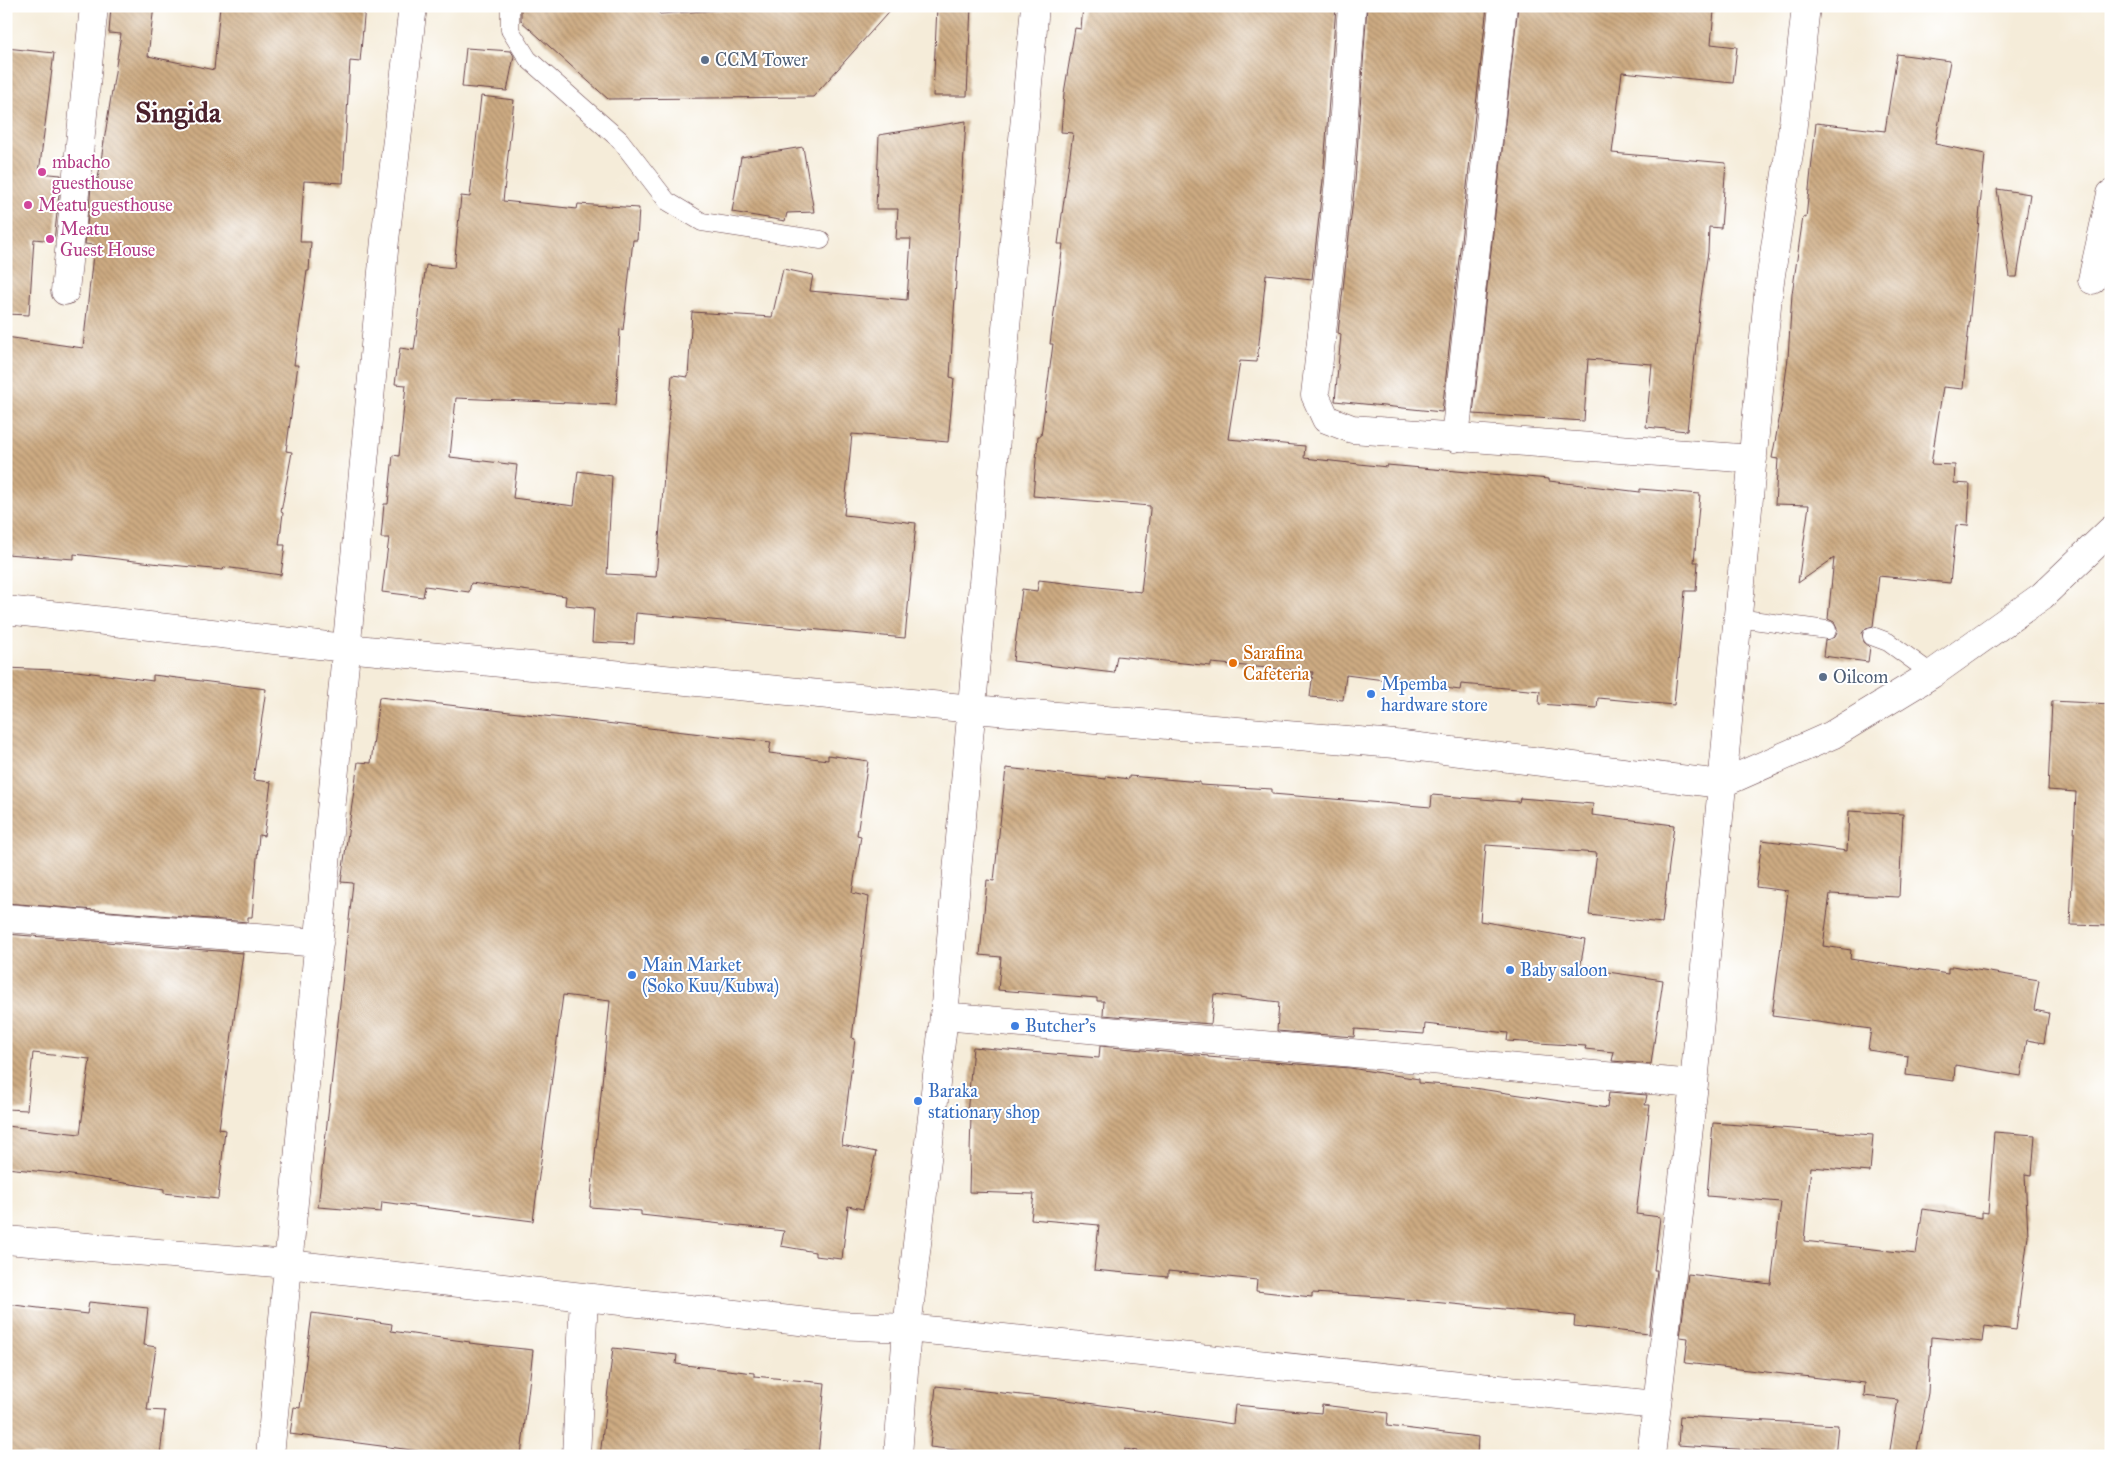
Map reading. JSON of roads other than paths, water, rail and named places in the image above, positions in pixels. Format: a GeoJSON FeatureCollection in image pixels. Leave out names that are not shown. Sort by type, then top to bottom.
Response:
{"type":"FeatureCollection","features":[{"type":"Feature","properties":{"kind":"street"},"geometry":{"type":"LineString","coordinates":[[65,291],[94,6]]}},
{"type":"Feature","properties":{"kind":"street"},"geometry":{"type":"LineString","coordinates":[[270,1456],[385,240],[413,6]]}},
{"type":"Feature","properties":{"kind":"street"},"geometry":{"type":"LineString","coordinates":[[898,1456],[907,1328],[944,1016],[1035,6]]}},
{"type":"Feature","properties":{"kind":"street"},"geometry":{"type":"LineString","coordinates":[[1352,6],[1339,181],[1315,395],[1326,419],[1352,429],[1753,459]]}},
{"type":"Feature","properties":{"kind":"street"},"geometry":{"type":"LineString","coordinates":[[1455,438],[1503,6]]}},
{"type":"Feature","properties":{"kind":"street"},"geometry":{"type":"LineString","coordinates":[[1651,1456],[1694,1084],[1768,295],[1792,133],[1806,6]]}},
{"type":"Feature","properties":{"kind":"street"},"geometry":{"type":"LineString","coordinates":[[2092,280],[2111,194]]}},
{"type":"Feature","properties":{"kind":"street"},"geometry":{"type":"LineString","coordinates":[[6,610],[346,648],[973,709],[1395,744],[1721,784],[1832,735],[1932,674],[2042,596],[2111,530]]}},
{"type":"Feature","properties":{"kind":"street"},"geometry":{"type":"LineString","coordinates":[[6,918],[318,943]]}},
{"type":"Feature","properties":{"kind":"street"},"geometry":{"type":"LineString","coordinates":[[944,1016],[1694,1084]]}},
{"type":"Feature","properties":{"kind":"street"},"geometry":{"type":"LineString","coordinates":[[6,1240],[288,1264],[835,1325],[907,1328],[1656,1405]]}},
{"type":"Feature","properties":{"kind":"street"},"geometry":{"type":"LineString","coordinates":[[576,1456],[584,1298]]}},
{"type":"Feature","properties":{"kind":"lane"},"geometry":{"type":"LineString","coordinates":[[510,6],[510,30],[528,59],[620,140],[667,201],[702,222],[821,240]]}},
{"type":"Feature","properties":{"kind":"lane"},"geometry":{"type":"LineString","coordinates":[[1737,618],[1827,630]]}},
{"type":"Feature","properties":{"kind":"lane"},"geometry":{"type":"LineString","coordinates":[[1872,636],[1888,642],[1932,674]]}},
{"type":"Feature","properties":{"kind":"place","name":"CCM Tower"},"geometry":{"type":"Point","coordinates":[705,60]}},
{"type":"Feature","properties":{"kind":"place","name":"mbacho guesthouse"},"geometry":{"type":"Point","coordinates":[42,172]}},
{"type":"Feature","properties":{"kind":"place","name":"Meatu guesthouse"},"geometry":{"type":"Point","coordinates":[28,205]}},
{"type":"Feature","properties":{"kind":"place","name":"Meatu Guest House"},"geometry":{"type":"Point","coordinates":[50,239]}},
{"type":"Feature","properties":{"kind":"place","name":"Sarafina Cafeteria"},"geometry":{"type":"Point","coordinates":[1233,663]}},
{"type":"Feature","properties":{"kind":"place","name":"Oilcom"},"geometry":{"type":"Point","coordinates":[1823,677]}},
{"type":"Feature","properties":{"kind":"place","name":"Mpemba hardware store"},"geometry":{"type":"Point","coordinates":[1371,694]}},
{"type":"Feature","properties":{"kind":"place","name":"Baby saloon"},"geometry":{"type":"Point","coordinates":[1510,970]}},
{"type":"Feature","properties":{"kind":"place","name":"Main Market (Soko Kuu/Kubwa)"},"geometry":{"type":"Point","coordinates":[632,975]}},
{"type":"Feature","properties":{"kind":"place","name":"Butcher's"},"geometry":{"type":"Point","coordinates":[1015,1026]}},
{"type":"Feature","properties":{"kind":"place","name":"Baraka stationary shop"},"geometry":{"type":"Point","coordinates":[918,1101]}},
{"type":"Feature","properties":{"kind":"district","name":"Singida"},"geometry":{"type":"Point","coordinates":[178,112]}}]}
